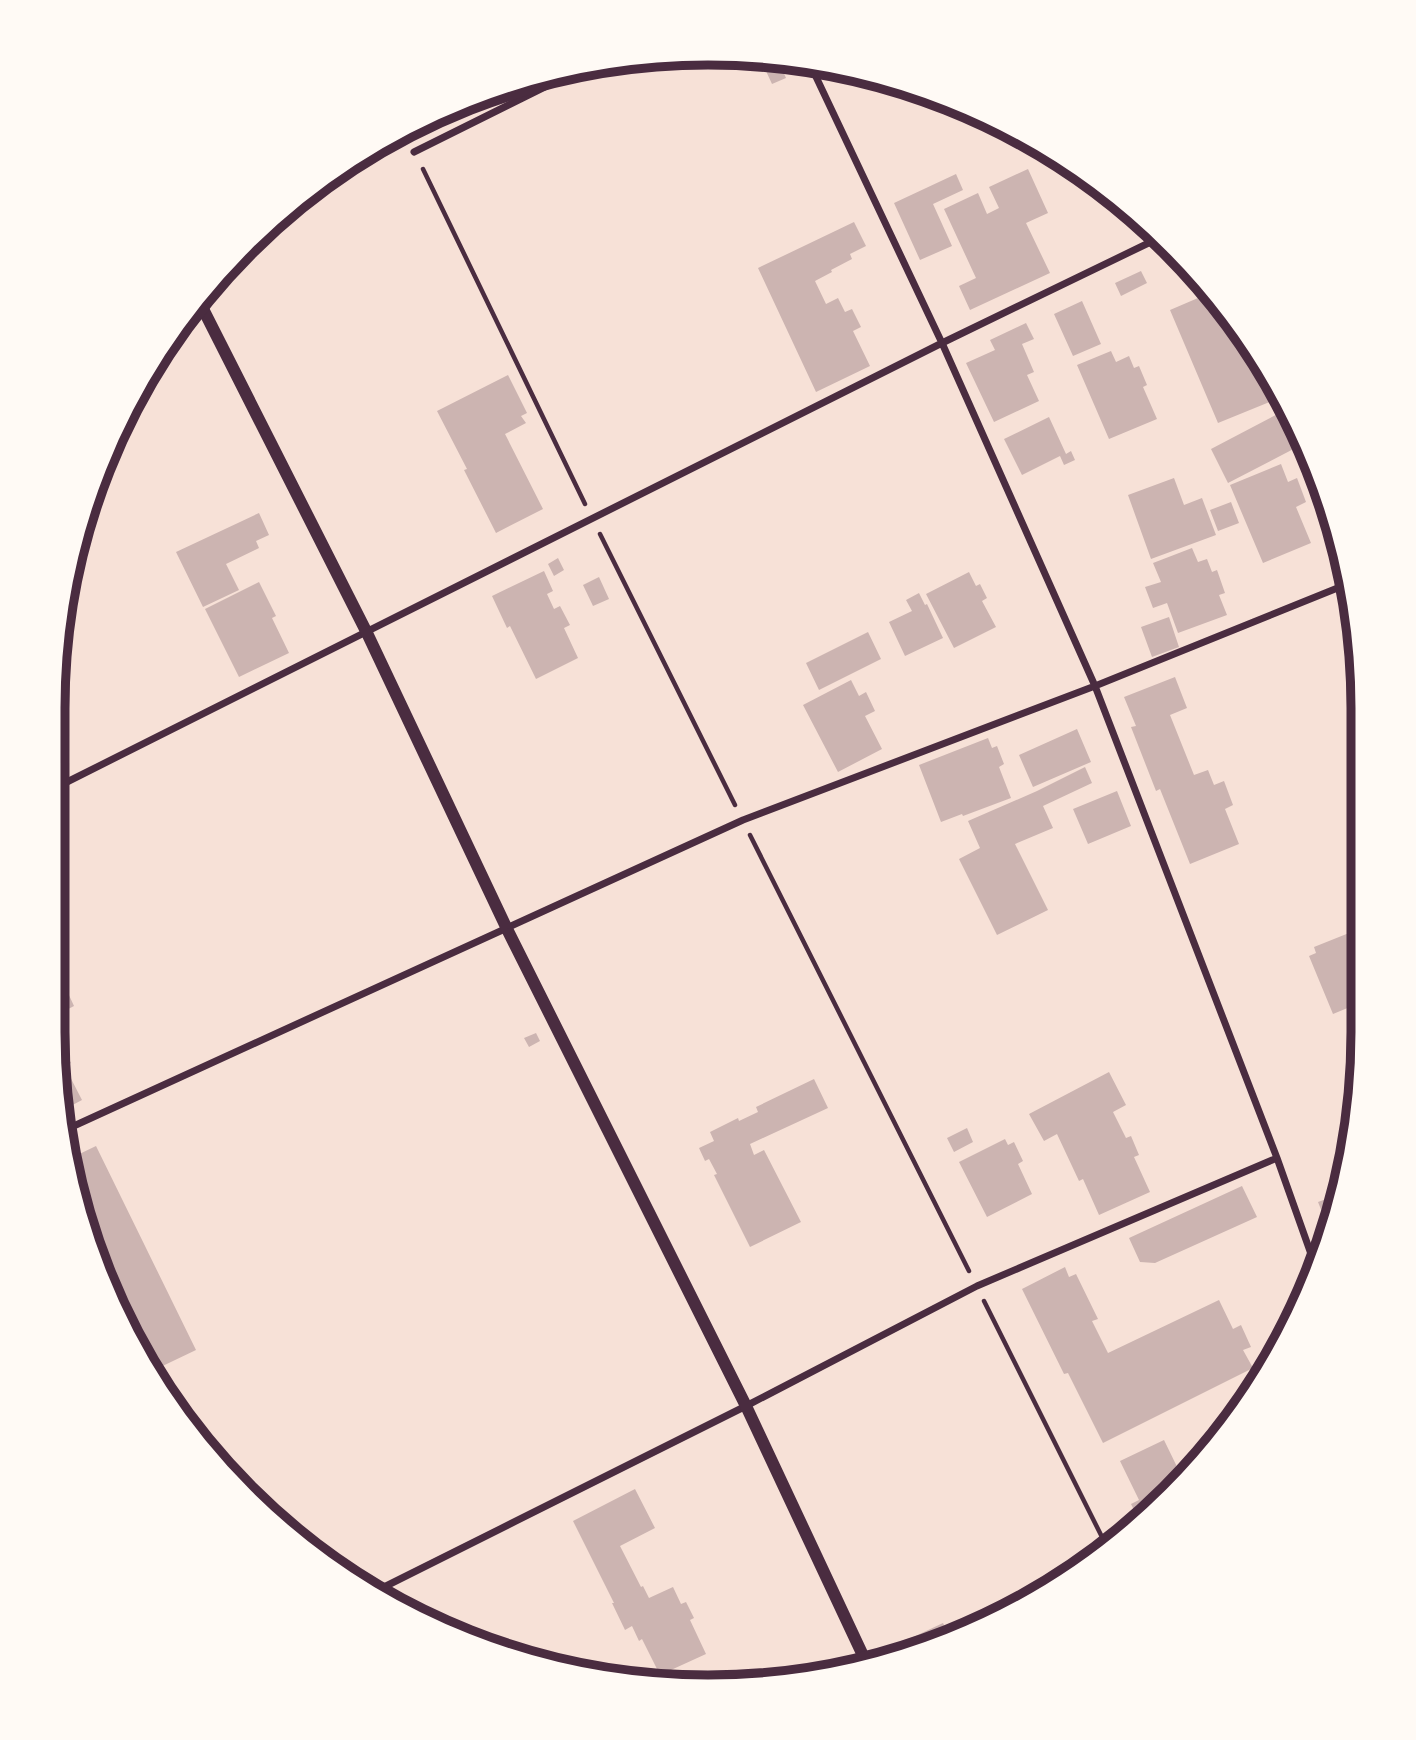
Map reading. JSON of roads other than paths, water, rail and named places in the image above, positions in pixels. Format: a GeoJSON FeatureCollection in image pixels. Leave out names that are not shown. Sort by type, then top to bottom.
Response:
{"type":"FeatureCollection","features":[{"type":"Feature","properties":{"kind":"street"},"geometry":{"type":"LineString","coordinates":[[815,74],[942,344],[1095,686],[1277,1158],[1311,1254]]}},
{"type":"Feature","properties":{"kind":"street"},"geometry":{"type":"LineString","coordinates":[[414,152],[547,86]]}},
{"type":"Feature","properties":{"kind":"street"},"geometry":{"type":"LineString","coordinates":[[65,783],[1151,242]]}},
{"type":"Feature","properties":{"kind":"street"},"geometry":{"type":"LineString","coordinates":[[203,309],[367,633],[507,929],[746,1406],[863,1656]]}},
{"type":"Feature","properties":{"kind":"street"},"geometry":{"type":"LineString","coordinates":[[72,1127],[743,820],[1095,686],[1340,587]]}},
{"type":"Feature","properties":{"kind":"street"},"geometry":{"type":"LineString","coordinates":[[383,1587],[746,1406],[977,1286],[1277,1158]]}}]}
